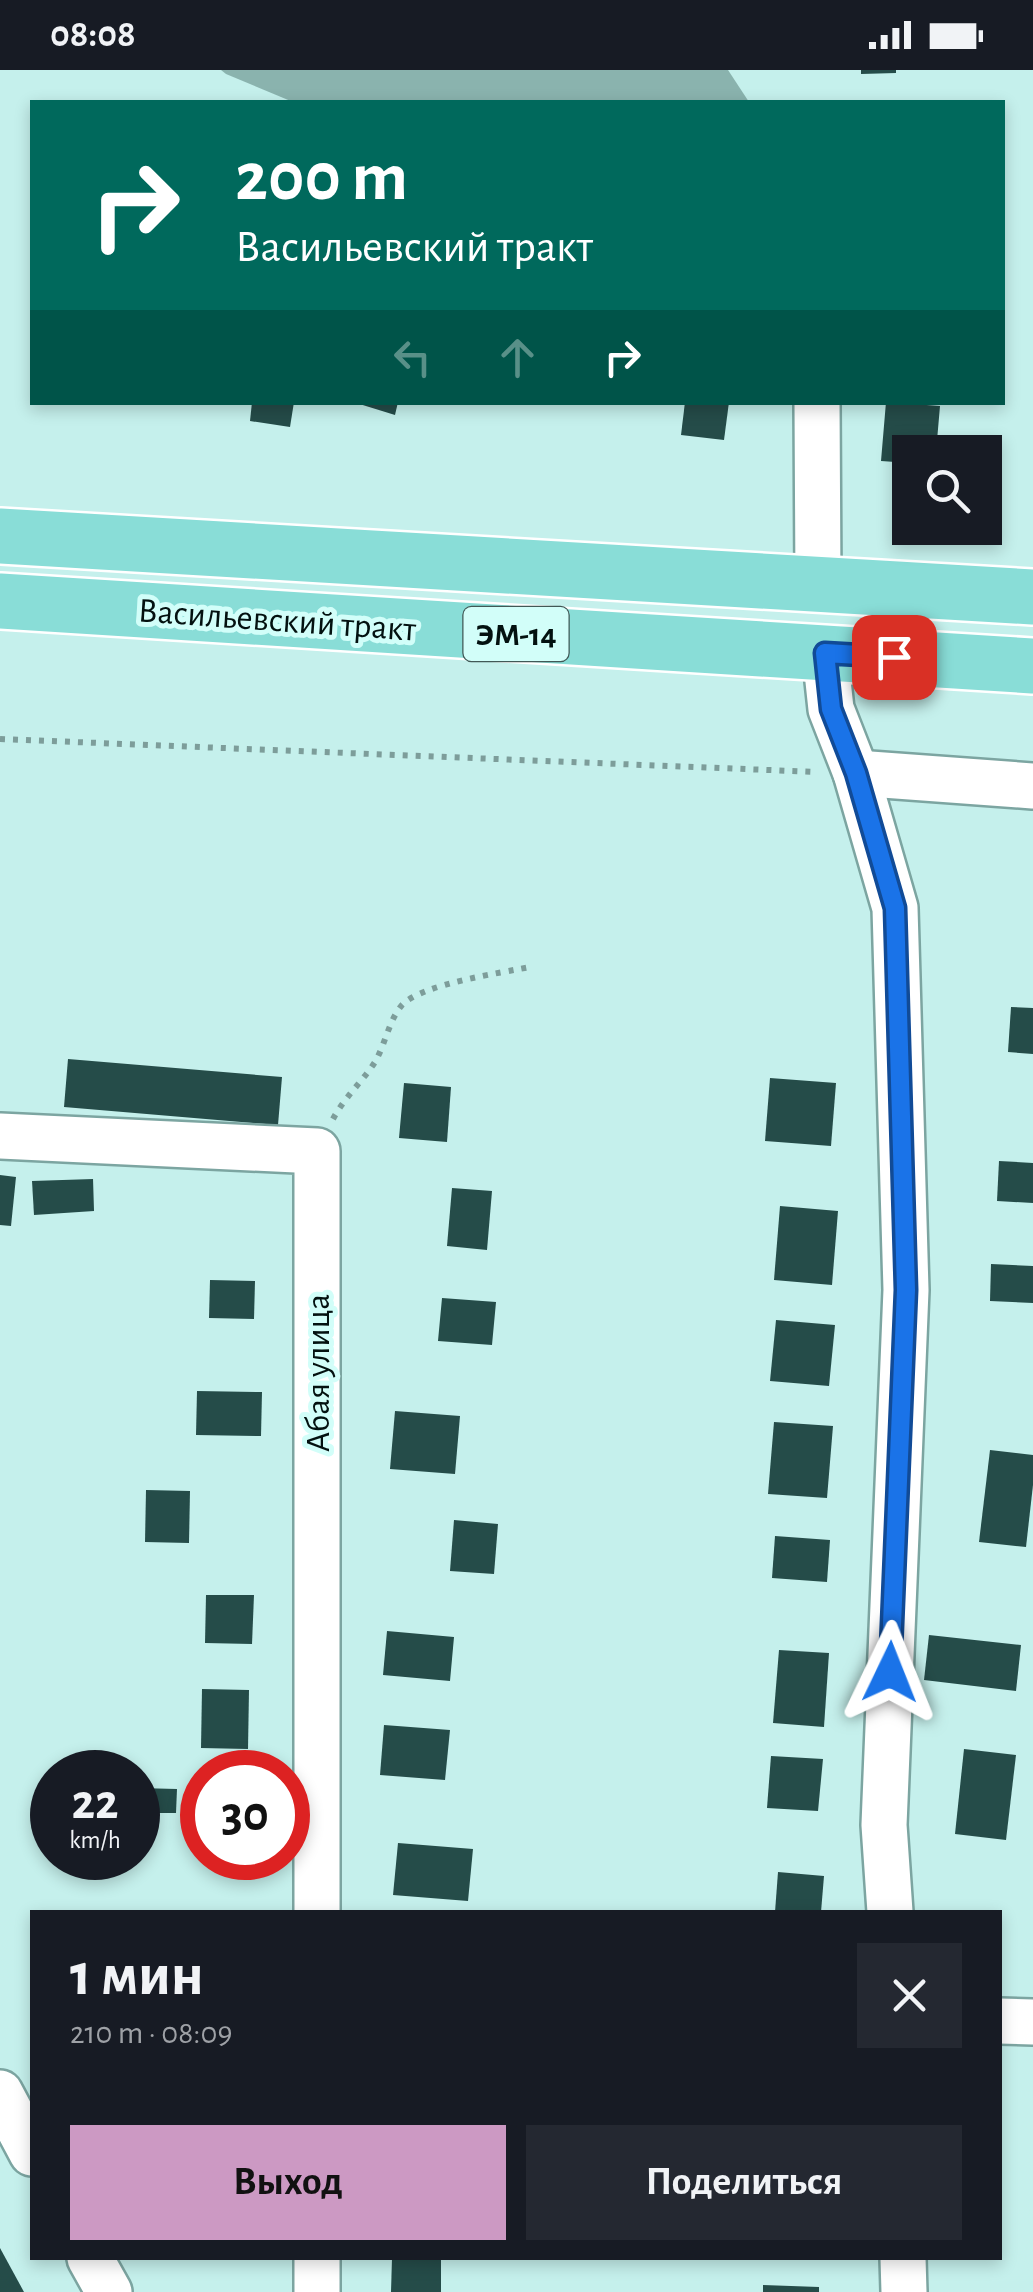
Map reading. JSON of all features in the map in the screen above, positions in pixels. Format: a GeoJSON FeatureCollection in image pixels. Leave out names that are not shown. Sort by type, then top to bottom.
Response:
{"type":"FeatureCollection","features":[{"type":"Feature","properties":{"kind":"main road","name":"Васильевский тракт"},"geometry":{"type":"LineString","coordinates":[[0,536],[1033,597]]}},
{"type":"Feature","properties":{"kind":"main road","name":"Васильевский тракт"},"geometry":{"type":"LineString","coordinates":[[0,601],[1033,666]]}},
{"type":"Feature","properties":{"kind":"street"},"geometry":{"type":"LineString","coordinates":[[817,405],[818,584]]}},
{"type":"Feature","properties":{"kind":"street"},"geometry":{"type":"LineString","coordinates":[[825,653],[831,709],[856,773],[895,908],[906,1290],[884,1825],[890,1910]]}},
{"type":"Feature","properties":{"kind":"street"},"geometry":{"type":"LineString","coordinates":[[856,773],[1033,786]]}},
{"type":"Feature","properties":{"kind":"street"},"geometry":{"type":"LineString","coordinates":[[0,1136],[317,1152]]}},
{"type":"Feature","properties":{"kind":"street","name":"Абая улица"},"geometry":{"type":"LineString","coordinates":[[317,1152],[317,1910]]}},
{"type":"Feature","properties":{"kind":"street"},"geometry":{"type":"LineString","coordinates":[[1002,2021],[1033,2022]]}},
{"type":"Feature","properties":{"kind":"street"},"geometry":{"type":"LineString","coordinates":[[0,2093],[30,2149]]}},
{"type":"Feature","properties":{"kind":"street"},"geometry":{"type":"LineString","coordinates":[[91,2260],[109,2292]]}},
{"type":"Feature","properties":{"kind":"street"},"geometry":{"type":"LineString","coordinates":[[317,2260],[317,2292]]}},
{"type":"Feature","properties":{"kind":"street"},"geometry":{"type":"LineString","coordinates":[[903,2260],[904,2292]]}},
{"type":"Feature","properties":{"kind":"path"},"geometry":{"type":"LineString","coordinates":[[0,739],[856,773]]}},
{"type":"Feature","properties":{"kind":"path"},"geometry":{"type":"LineString","coordinates":[[317,1152],[339,1108],[361,1084],[382,1049],[404,1003],[438,987],[530,966]]}},
{"type":"Feature","properties":{"kind":"shaded area"},"geometry":{"type":"Polygon","coordinates":[[[221,70],[728,70],[748,100],[288,100],[221,70]]]}},
{"type":"Feature","properties":{"kind":"building"},"geometry":{"type":"Polygon","coordinates":[[[861,70],[896,70],[896,73],[861,74],[861,70]]]}},
{"type":"Feature","properties":{"kind":"building"},"geometry":{"type":"Polygon","coordinates":[[[252,405],[294,405],[290,427],[250,421],[252,405]]]}},
{"type":"Feature","properties":{"kind":"building"},"geometry":{"type":"Polygon","coordinates":[[[363,405],[397,405],[395,415],[363,405]]]}},
{"type":"Feature","properties":{"kind":"building"},"geometry":{"type":"Polygon","coordinates":[[[685,405],[729,405],[724,440],[681,435],[685,405]]]}},
{"type":"Feature","properties":{"kind":"building"},"geometry":{"type":"Polygon","coordinates":[[[886,405],[940,406],[937,435],[892,435],[892,462],[881,461],[886,405]]]}},
{"type":"Feature","properties":{"kind":"building"},"geometry":{"type":"Polygon","coordinates":[[[1011,1007],[1033,1008],[1033,1054],[1008,1052],[1011,1007]]]}},
{"type":"Feature","properties":{"kind":"building"},"geometry":{"type":"Polygon","coordinates":[[[68,1059],[282,1077],[278,1125],[64,1107],[68,1059]]]}},
{"type":"Feature","properties":{"kind":"building"},"geometry":{"type":"Polygon","coordinates":[[[770,1078],[836,1083],[831,1146],[765,1141],[770,1078]]]}},
{"type":"Feature","properties":{"kind":"building"},"geometry":{"type":"Polygon","coordinates":[[[404,1083],[451,1087],[447,1142],[399,1138],[404,1083]]]}},
{"type":"Feature","properties":{"kind":"building"},"geometry":{"type":"Polygon","coordinates":[[[999,1161],[1033,1163],[1033,1203],[997,1201],[999,1161]]]}},
{"type":"Feature","properties":{"kind":"building"},"geometry":{"type":"Polygon","coordinates":[[[0,1175],[16,1177],[11,1226],[0,1225],[0,1175]]]}},
{"type":"Feature","properties":{"kind":"building"},"geometry":{"type":"Polygon","coordinates":[[[93,1179],[94,1211],[34,1215],[32,1181],[93,1179]]]}},
{"type":"Feature","properties":{"kind":"building"},"geometry":{"type":"Polygon","coordinates":[[[452,1188],[492,1191],[487,1250],[447,1246],[452,1188]]]}},
{"type":"Feature","properties":{"kind":"building"},"geometry":{"type":"Polygon","coordinates":[[[780,1206],[838,1211],[832,1285],[774,1280],[780,1206]]]}},
{"type":"Feature","properties":{"kind":"building"},"geometry":{"type":"Polygon","coordinates":[[[991,1264],[1033,1266],[1033,1303],[990,1301],[991,1264]]]}},
{"type":"Feature","properties":{"kind":"building"},"geometry":{"type":"Polygon","coordinates":[[[210,1280],[255,1281],[254,1319],[209,1318],[210,1280]]]}},
{"type":"Feature","properties":{"kind":"building"},"geometry":{"type":"Polygon","coordinates":[[[442,1298],[496,1302],[492,1345],[438,1341],[442,1298]]]}},
{"type":"Feature","properties":{"kind":"building"},"geometry":{"type":"Polygon","coordinates":[[[776,1320],[835,1325],[829,1386],[770,1381],[776,1320]]]}},
{"type":"Feature","properties":{"kind":"building"},"geometry":{"type":"Polygon","coordinates":[[[197,1391],[262,1392],[261,1436],[196,1435],[197,1391]]]}},
{"type":"Feature","properties":{"kind":"building"},"geometry":{"type":"Polygon","coordinates":[[[395,1411],[460,1416],[455,1474],[390,1469],[395,1411]]]}},
{"type":"Feature","properties":{"kind":"building"},"geometry":{"type":"Polygon","coordinates":[[[774,1422],[833,1426],[827,1498],[768,1494],[774,1422]]]}},
{"type":"Feature","properties":{"kind":"building"},"geometry":{"type":"Polygon","coordinates":[[[990,1450],[1033,1455],[1026,1547],[979,1542],[990,1450]]]}},
{"type":"Feature","properties":{"kind":"building"},"geometry":{"type":"Polygon","coordinates":[[[146,1490],[190,1491],[189,1543],[145,1542],[146,1490]]]}},
{"type":"Feature","properties":{"kind":"building"},"geometry":{"type":"Polygon","coordinates":[[[454,1520],[498,1524],[494,1574],[450,1571],[454,1520]]]}},
{"type":"Feature","properties":{"kind":"building"},"geometry":{"type":"Polygon","coordinates":[[[775,1536],[830,1540],[827,1582],[772,1578],[775,1536]]]}},
{"type":"Feature","properties":{"kind":"building"},"geometry":{"type":"Polygon","coordinates":[[[206,1595],[254,1595],[252,1644],[205,1643],[206,1595]]]}},
{"type":"Feature","properties":{"kind":"building"},"geometry":{"type":"Polygon","coordinates":[[[387,1631],[454,1637],[450,1681],[383,1675],[387,1631]]]}},
{"type":"Feature","properties":{"kind":"building"},"geometry":{"type":"Polygon","coordinates":[[[929,1635],[1021,1645],[1016,1691],[924,1680],[929,1635]]]}},
{"type":"Feature","properties":{"kind":"building"},"geometry":{"type":"Polygon","coordinates":[[[779,1650],[829,1653],[824,1727],[773,1723],[779,1650]]]}},
{"type":"Feature","properties":{"kind":"building"},"geometry":{"type":"Polygon","coordinates":[[[202,1689],[249,1690],[248,1749],[201,1748],[202,1689]]]}},
{"type":"Feature","properties":{"kind":"building"},"geometry":{"type":"Polygon","coordinates":[[[384,1725],[450,1730],[445,1780],[380,1775],[384,1725]]]}},
{"type":"Feature","properties":{"kind":"building"},"geometry":{"type":"Polygon","coordinates":[[[964,1749],[1016,1755],[1006,1840],[955,1834],[964,1749]]]}},
{"type":"Feature","properties":{"kind":"building"},"geometry":{"type":"Polygon","coordinates":[[[771,1756],[823,1759],[818,1811],[767,1808],[771,1756]]]}},
{"type":"Feature","properties":{"kind":"building"},"geometry":{"type":"Polygon","coordinates":[[[160,1789],[177,1789],[176,1813],[160,1813],[160,1789]]]}},
{"type":"Feature","properties":{"kind":"building"},"geometry":{"type":"Polygon","coordinates":[[[398,1843],[473,1849],[468,1901],[393,1895],[398,1843]]]}},
{"type":"Feature","properties":{"kind":"building"},"geometry":{"type":"Polygon","coordinates":[[[778,1872],[824,1876],[821,1910],[775,1910],[778,1872]]]}},
{"type":"Feature","properties":{"kind":"building"},"geometry":{"type":"Polygon","coordinates":[[[0,2248],[24,2292],[0,2292],[0,2248]]]}},
{"type":"Feature","properties":{"kind":"building"},"geometry":{"type":"Polygon","coordinates":[[[392,2260],[441,2260],[441,2292],[391,2292],[392,2260]]]}},
{"type":"Feature","properties":{"kind":"building"},"geometry":{"type":"Polygon","coordinates":[[[763,2285],[819,2287],[819,2292],[763,2292],[763,2285]]]}},
{"type":"Feature","properties":{"kind":"route"},"geometry":{"type":"LineString","coordinates":[[890,1672],[906,1290],[895,908],[856,773],[831,709],[825,653],[894,657]]}}]}
